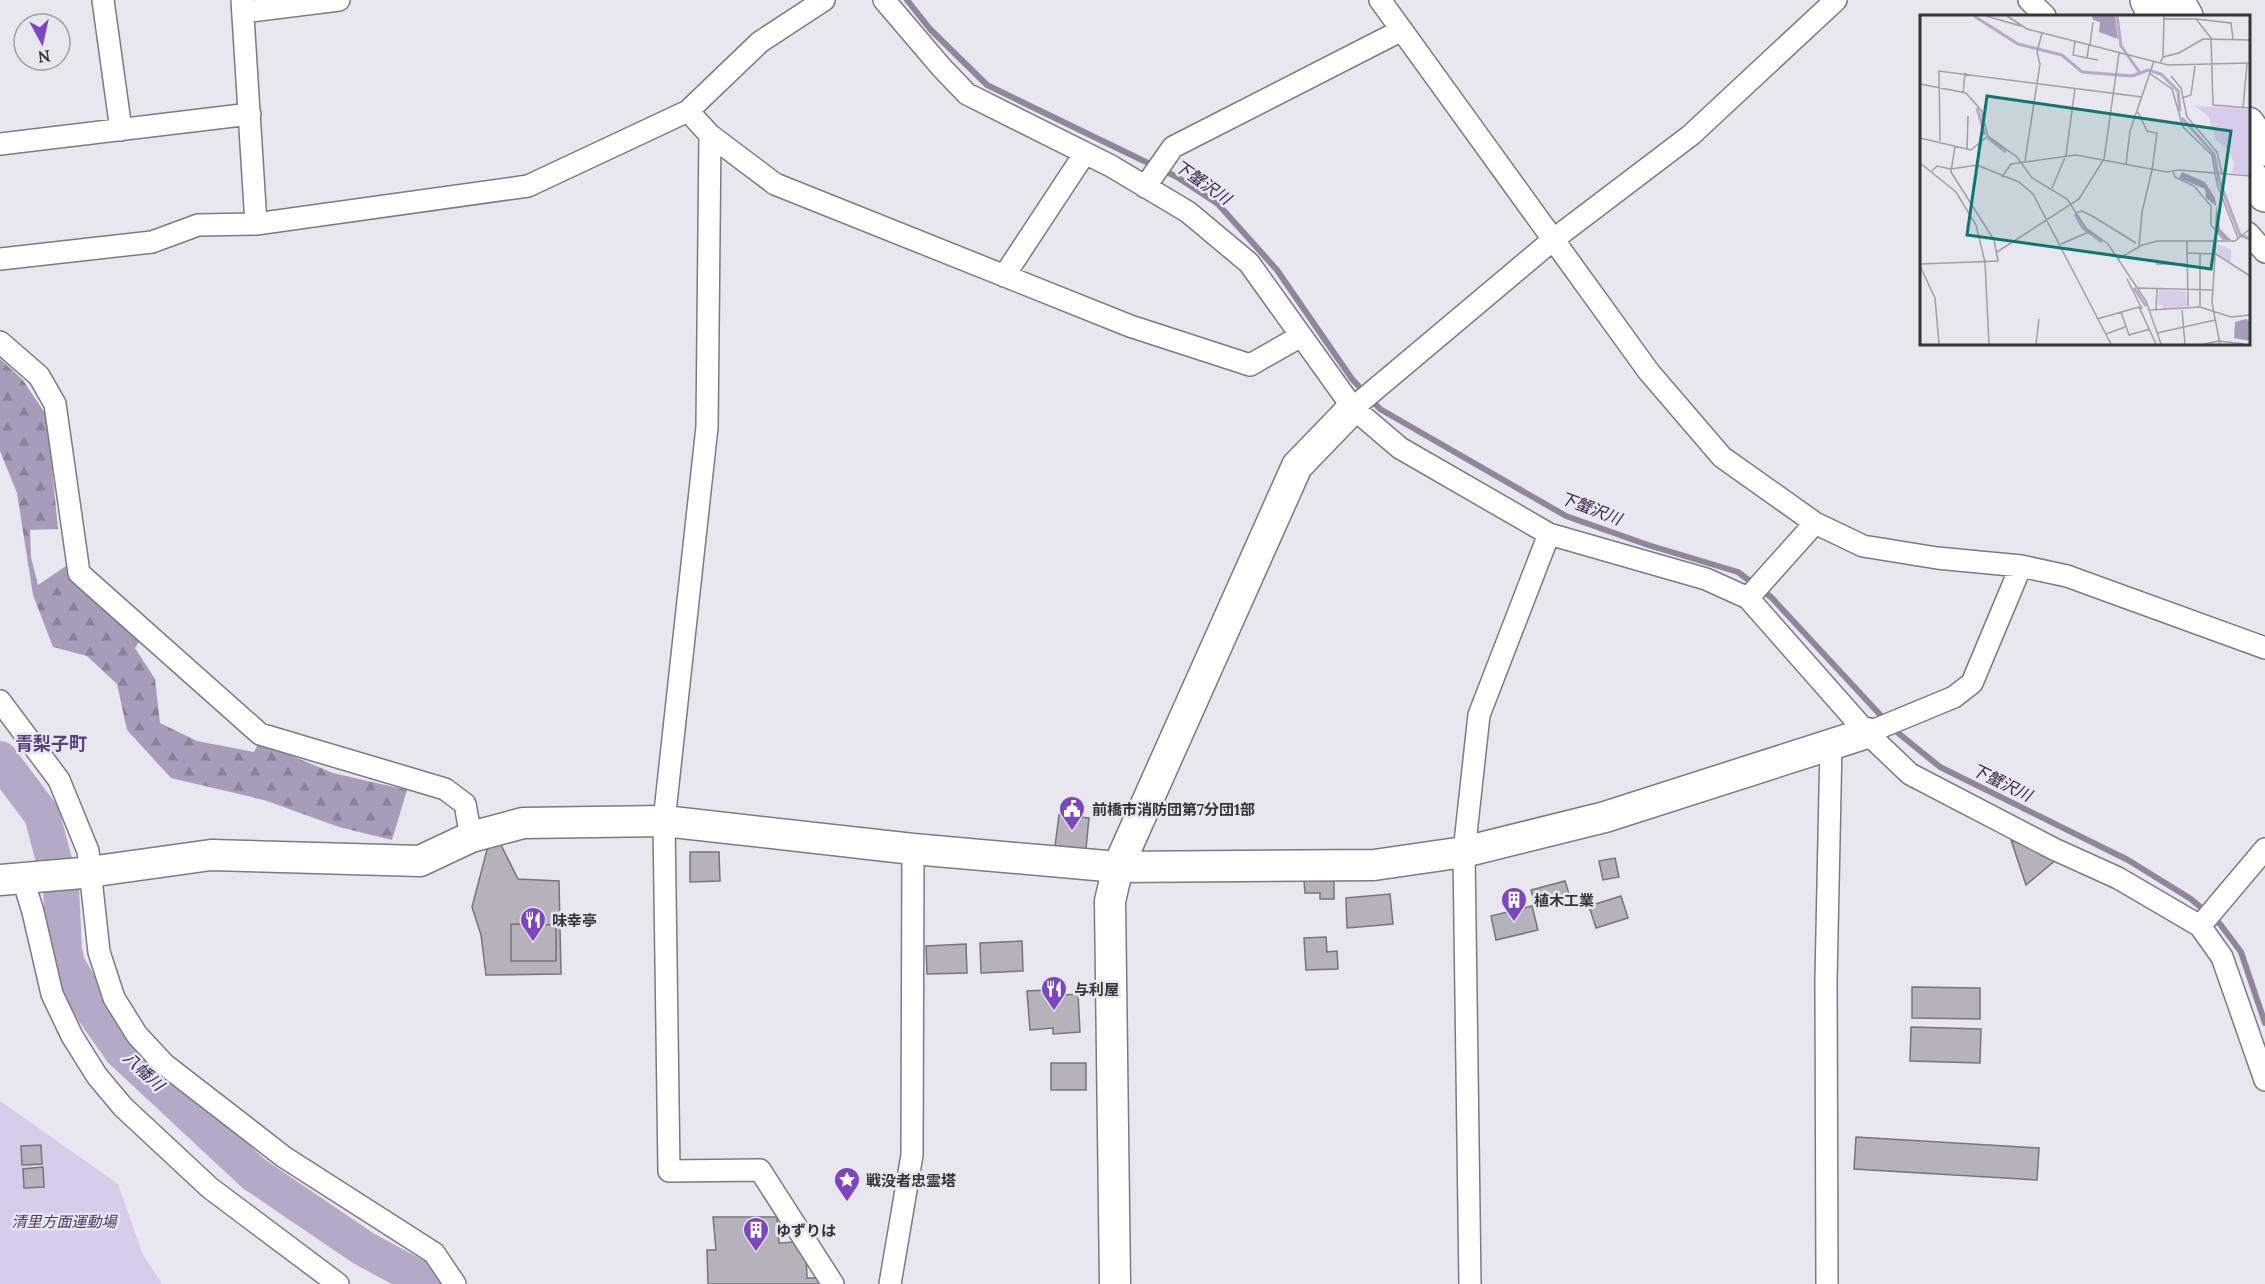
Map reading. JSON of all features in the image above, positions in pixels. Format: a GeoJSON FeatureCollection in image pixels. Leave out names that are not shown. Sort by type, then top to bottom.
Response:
{"type":"FeatureCollection","features":[{"type":"Feature","properties":{"kind":"main road"},"geometry":{"type":"LineString","coordinates":[[2147,0],[2154,15]]}},
{"type":"Feature","properties":{"kind":"main road"},"geometry":{"type":"LineString","coordinates":[[2177,0],[2185,15]]}},
{"type":"Feature","properties":{"kind":"main road"},"geometry":{"type":"LineString","coordinates":[[2250,127],[2265,149]]}},
{"type":"Feature","properties":{"kind":"main road"},"geometry":{"type":"LineString","coordinates":[[2250,176],[2265,195]]}},
{"type":"Feature","properties":{"kind":"street"},"geometry":{"type":"LineString","coordinates":[[103,0],[121,130]]}},
{"type":"Feature","properties":{"kind":"street"},"geometry":{"type":"LineString","coordinates":[[256,224],[243,6],[339,0]]}},
{"type":"Feature","properties":{"kind":"street"},"geometry":{"type":"LineString","coordinates":[[0,259],[153,242],[198,225],[256,224],[528,186],[688,111],[760,42],[824,0]]}},
{"type":"Feature","properties":{"kind":"street"},"geometry":{"type":"LineString","coordinates":[[884,0],[967,94],[1085,153],[1188,212],[1249,263],[1353,408],[1400,448],[1550,534],[1706,579],[1748,598],[1867,733],[1910,774],[2054,849],[2118,878],[2200,926],[2222,957],[2265,1080]]}},
{"type":"Feature","properties":{"kind":"street"},"geometry":{"type":"LineString","coordinates":[[1380,0],[1649,372],[1722,457],[1815,523],[1863,546],[1937,558],[2021,567],[2067,576],[2265,648]]}},
{"type":"Feature","properties":{"kind":"street"},"geometry":{"type":"LineString","coordinates":[[1115,1284],[1110,901],[1118,867],[1297,466],[1353,408],[1554,239],[1691,135],[1836,0]]}},
{"type":"Feature","properties":{"kind":"street"},"geometry":{"type":"LineString","coordinates":[[2029,0],[2045,15]]}},
{"type":"Feature","properties":{"kind":"street"},"geometry":{"type":"LineString","coordinates":[[1146,187],[1173,147],[1402,30]]}},
{"type":"Feature","properties":{"kind":"street"},"geometry":{"type":"LineString","coordinates":[[688,111],[710,135],[775,184],[1130,326],[1250,364],[1301,336]]}},
{"type":"Feature","properties":{"kind":"street"},"geometry":{"type":"LineString","coordinates":[[0,144],[250,114]]}},
{"type":"Feature","properties":{"kind":"street"},"geometry":{"type":"LineString","coordinates":[[710,135],[706,427],[664,821],[669,1171],[760,1170],[833,1284]]}},
{"type":"Feature","properties":{"kind":"street"},"geometry":{"type":"LineString","coordinates":[[1004,276],[1085,153]]}},
{"type":"Feature","properties":{"kind":"street"},"geometry":{"type":"LineString","coordinates":[[2250,235],[2265,252]]}},
{"type":"Feature","properties":{"kind":"street"},"geometry":{"type":"LineString","coordinates":[[0,342],[39,376],[56,404],[79,573],[260,734],[445,789],[465,804],[471,837]]}},
{"type":"Feature","properties":{"kind":"street"},"geometry":{"type":"LineString","coordinates":[[1748,598],[1815,523]]}},
{"type":"Feature","properties":{"kind":"street"},"geometry":{"type":"LineString","coordinates":[[1470,1284],[1464,852],[1479,715],[1550,534]]}},
{"type":"Feature","properties":{"kind":"street"},"geometry":{"type":"LineString","coordinates":[[338,1284],[210,1188],[123,1107],[97,1076],[72,1036],[52,994],[33,912],[18,879],[212,855],[420,861],[471,837],[523,823],[664,821],[913,849],[1118,867],[1374,866],[1464,852],[1605,817],[1867,733],[1954,697],[1972,683],[2021,567]]}},
{"type":"Feature","properties":{"kind":"street"},"geometry":{"type":"LineString","coordinates":[[0,701],[59,780],[88,851],[86,872],[99,952],[114,998],[137,1035],[164,1064],[284,1157],[434,1253],[455,1284]]}},
{"type":"Feature","properties":{"kind":"street"},"geometry":{"type":"LineString","coordinates":[[1827,1284],[1826,980],[1831,744]]}},
{"type":"Feature","properties":{"kind":"street"},"geometry":{"type":"LineString","coordinates":[[890,1284],[912,1155],[913,849]]}},
{"type":"Feature","properties":{"kind":"street"},"geometry":{"type":"LineString","coordinates":[[2200,926],[2265,849]]}},
{"type":"Feature","properties":{"kind":"green space"},"geometry":{"type":"Polygon","coordinates":[[[0,359],[22,379],[47,416],[58,529],[30,530],[31,557],[38,585],[66,566],[73,581],[141,639],[135,648],[155,679],[160,723],[197,741],[254,752],[259,742],[333,773],[407,790],[392,840],[339,827],[264,800],[171,778],[127,730],[117,684],[87,656],[53,647],[33,595],[17,493],[0,451],[0,359]]]}},
{"type":"Feature","properties":{"kind":"green space","name":"清里方面運動場"},"geometry":{"type":"Polygon","coordinates":[[[0,1101],[118,1184],[143,1255],[162,1284],[0,1284],[0,1101]]]}},
{"type":"Feature","properties":{"kind":"building","name":"前橋市消防団第7分団1部"},"geometry":{"type":"Polygon","coordinates":[[[1059,815],[1089,818],[1086,849],[1055,846],[1059,815]]]}},
{"type":"Feature","properties":{"kind":"building"},"geometry":{"type":"Polygon","coordinates":[[[2011,840],[2057,859],[2026,885],[2011,840]]]}},
{"type":"Feature","properties":{"kind":"building"},"geometry":{"type":"Polygon","coordinates":[[[501,845],[518,879],[559,881],[561,974],[486,975],[481,935],[472,907],[488,846],[501,845]]]}},
{"type":"Feature","properties":{"kind":"building"},"geometry":{"type":"Polygon","coordinates":[[[690,852],[719,852],[720,881],[690,882],[690,852]]]}},
{"type":"Feature","properties":{"kind":"building"},"geometry":{"type":"Polygon","coordinates":[[[1615,858],[1619,877],[1603,880],[1599,861],[1615,858]]]}},
{"type":"Feature","properties":{"kind":"building"},"geometry":{"type":"Polygon","coordinates":[[[1304,881],[1334,881],[1334,899],[1320,899],[1320,893],[1305,893],[1304,881]]]}},
{"type":"Feature","properties":{"kind":"building"},"geometry":{"type":"Polygon","coordinates":[[[1565,881],[1570,897],[1535,906],[1531,890],[1565,881]]]}},
{"type":"Feature","properties":{"kind":"building"},"geometry":{"type":"Polygon","coordinates":[[[1390,894],[1393,924],[1347,928],[1346,898],[1390,894]]]}},
{"type":"Feature","properties":{"kind":"building"},"geometry":{"type":"Polygon","coordinates":[[[1621,896],[1628,918],[1596,928],[1589,906],[1621,896]]]}},
{"type":"Feature","properties":{"kind":"building","name":"植木工業"},"geometry":{"type":"Polygon","coordinates":[[[1532,906],[1538,930],[1496,940],[1491,916],[1532,906]]]}},
{"type":"Feature","properties":{"kind":"building","name":"味幸亭"},"geometry":{"type":"Polygon","coordinates":[[[511,924],[556,925],[556,961],[511,961],[511,924]]]}},
{"type":"Feature","properties":{"kind":"building"},"geometry":{"type":"Polygon","coordinates":[[[1326,937],[1327,952],[1337,951],[1338,969],[1306,970],[1304,938],[1326,937]]]}},
{"type":"Feature","properties":{"kind":"building"},"geometry":{"type":"Polygon","coordinates":[[[1022,941],[1023,971],[981,973],[980,943],[1022,941]]]}},
{"type":"Feature","properties":{"kind":"building"},"geometry":{"type":"Polygon","coordinates":[[[966,944],[967,973],[927,974],[926,946],[966,944]]]}},
{"type":"Feature","properties":{"kind":"building"},"geometry":{"type":"Polygon","coordinates":[[[1912,987],[1980,988],[1980,1019],[1912,1018],[1912,987]]]}},
{"type":"Feature","properties":{"kind":"building","name":"与利屋"},"geometry":{"type":"Polygon","coordinates":[[[1048,990],[1049,996],[1078,994],[1080,1032],[1053,1034],[1053,1028],[1030,1030],[1027,991],[1048,990]]]}},
{"type":"Feature","properties":{"kind":"building"},"geometry":{"type":"Polygon","coordinates":[[[1911,1027],[1981,1029],[1980,1063],[1910,1061],[1911,1027]]]}},
{"type":"Feature","properties":{"kind":"building"},"geometry":{"type":"Polygon","coordinates":[[[1051,1063],[1086,1063],[1086,1090],[1051,1090],[1051,1063]]]}},
{"type":"Feature","properties":{"kind":"building"},"geometry":{"type":"Polygon","coordinates":[[[1856,1137],[2039,1148],[2037,1180],[1854,1169],[1856,1137]]]}},
{"type":"Feature","properties":{"kind":"building"},"geometry":{"type":"Polygon","coordinates":[[[41,1145],[42,1164],[22,1165],[21,1146],[41,1145]]]}},
{"type":"Feature","properties":{"kind":"building"},"geometry":{"type":"Polygon","coordinates":[[[43,1167],[44,1187],[24,1188],[23,1169],[43,1167]]]}},
{"type":"Feature","properties":{"kind":"building","name":"ゆずりは"},"geometry":{"type":"Polygon","coordinates":[[[713,1217],[777,1217],[779,1243],[797,1242],[806,1255],[807,1278],[820,1278],[824,1284],[708,1284],[707,1250],[716,1250],[713,1217]]]}},
{"type":"Feature","properties":{"kind":"waterway","name":"下蟹沢川"},"geometry":{"type":"LineString","coordinates":[[907,0],[930,29],[987,85],[1177,177],[1218,204],[1277,270],[1352,379],[1380,409],[1566,516],[1648,545],[1738,572],[1771,597],[1885,720]]}},
{"type":"Feature","properties":{"kind":"waterway","name":"下蟹沢川"},"geometry":{"type":"LineString","coordinates":[[1892,728],[1940,767],[2128,860],[2191,899],[2220,924],[2241,952],[2265,1023]]}},
{"type":"Feature","properties":{"kind":"waterway","name":"八幡川"},"geometry":{"type":"LineString","coordinates":[[0,759],[42,815],[61,887],[64,950],[67,964],[95,1013],[121,1050],[254,1174],[363,1248],[422,1280],[425,1284]]}},
{"type":"Feature","properties":{"kind":"place","name":"前橋市消防団第7分団1部"},"geometry":{"type":"Point","coordinates":[1072,832]}},
{"type":"Feature","properties":{"kind":"place","name":"植木工業"},"geometry":{"type":"Point","coordinates":[1514,923]}},
{"type":"Feature","properties":{"kind":"place","name":"味幸亭"},"geometry":{"type":"Point","coordinates":[533,943]}},
{"type":"Feature","properties":{"kind":"place","name":"与利屋"},"geometry":{"type":"Point","coordinates":[1054,1012]}},
{"type":"Feature","properties":{"kind":"place","name":"戦没者忠霊塔"},"geometry":{"type":"Point","coordinates":[847,1203]}},
{"type":"Feature","properties":{"kind":"place","name":"ゆずりは"},"geometry":{"type":"Point","coordinates":[756,1253]}},
{"type":"Feature","properties":{"kind":"district","name":"青梨子町"},"geometry":{"type":"Point","coordinates":[51,743]}}]}
